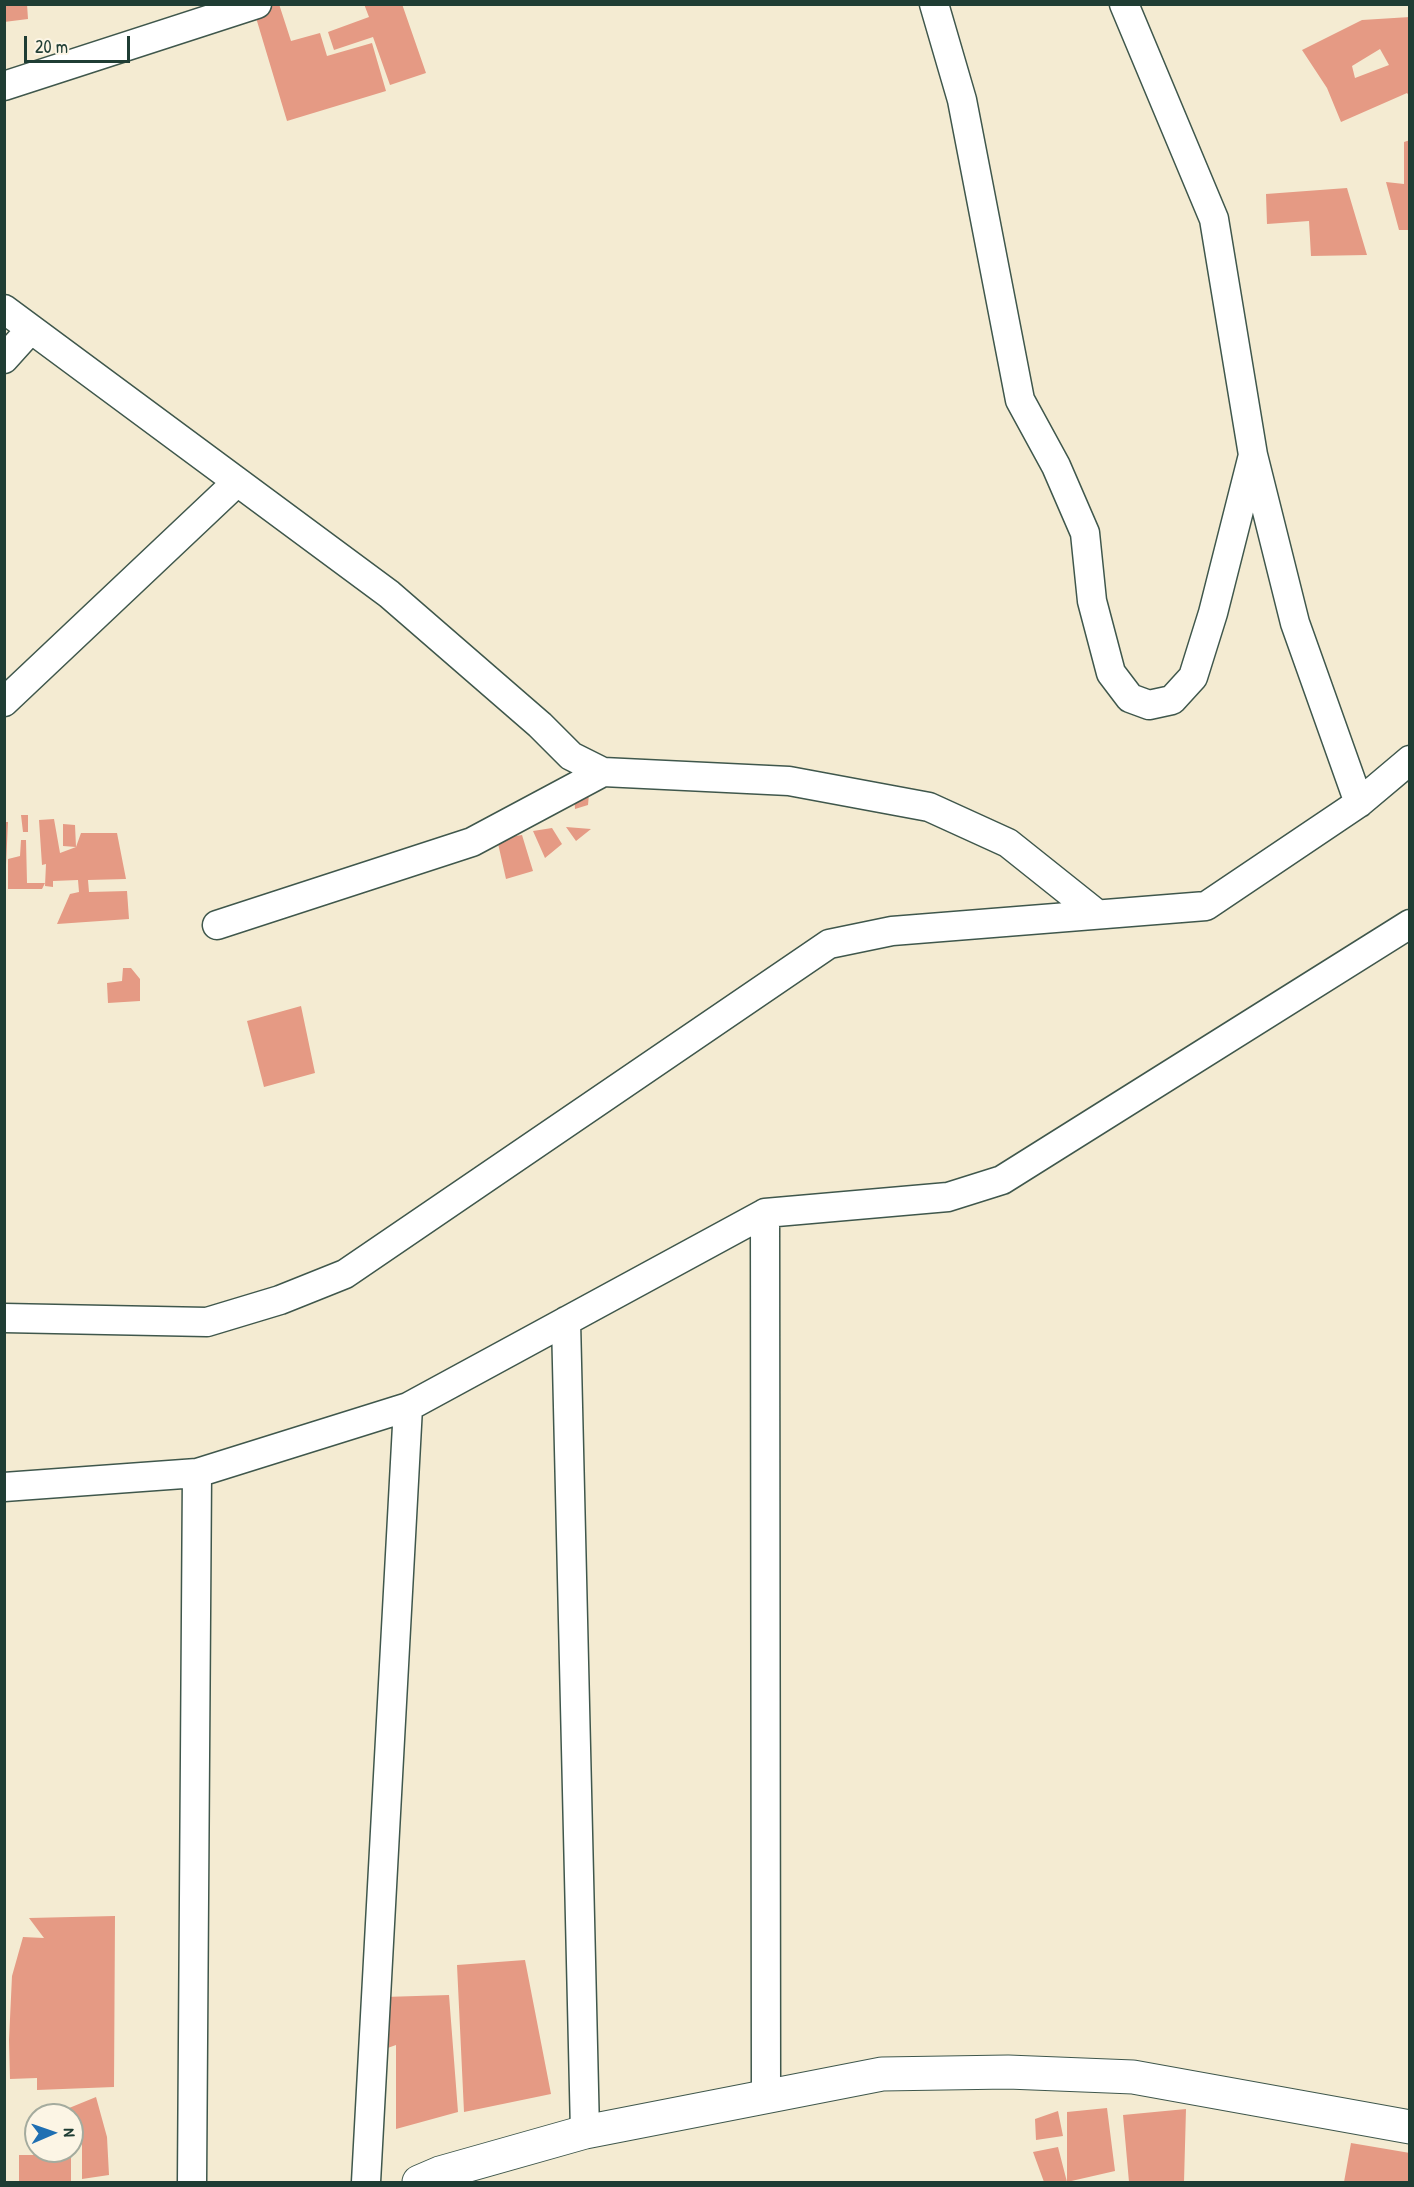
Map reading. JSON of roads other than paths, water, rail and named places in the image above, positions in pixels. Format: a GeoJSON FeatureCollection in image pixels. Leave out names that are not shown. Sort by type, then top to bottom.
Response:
{"type":"FeatureCollection","features":[{"type":"Feature","properties":{"kind":"main road"},"geometry":{"type":"LineString","coordinates":[[419,2182],[440,2173],[585,2133],[882,2074],[1008,2073],[1132,2077],[1410,2127]]}},
{"type":"Feature","properties":{"kind":"street"},"geometry":{"type":"LineString","coordinates":[[4,86],[257,4]]}},
{"type":"Feature","properties":{"kind":"street"},"geometry":{"type":"LineString","coordinates":[[934,4],[962,100],[1020,400],[1056,466],[1085,533],[1092,601],[1108,663],[1111,673],[1130,698],[1149,705],[1172,700],[1193,677],[1213,614],[1253,454]]}},
{"type":"Feature","properties":{"kind":"street"},"geometry":{"type":"LineString","coordinates":[[1124,4],[1214,219],[1253,454],[1295,623],[1359,802]]}},
{"type":"Feature","properties":{"kind":"street"},"geometry":{"type":"LineString","coordinates":[[4,309],[389,594],[540,725],[572,756],[603,772],[789,781],[929,807],[1008,843],[1097,914]]}},
{"type":"Feature","properties":{"kind":"street"},"geometry":{"type":"LineString","coordinates":[[4,359],[31,329]]}},
{"type":"Feature","properties":{"kind":"street"},"geometry":{"type":"LineString","coordinates":[[4,702],[237,482]]}},
{"type":"Feature","properties":{"kind":"street"},"geometry":{"type":"LineString","coordinates":[[4,1318],[207,1322],[280,1300],[345,1274],[829,944],[892,931],[1206,906],[1359,802],[1410,760]]}},
{"type":"Feature","properties":{"kind":"street"},"geometry":{"type":"LineString","coordinates":[[217,925],[472,842],[603,772]]}},
{"type":"Feature","properties":{"kind":"street"},"geometry":{"type":"LineString","coordinates":[[4,1486],[197,1473],[408,1407],[765,1213],[948,1197],[1002,1180],[1410,924]]}},
{"type":"Feature","properties":{"kind":"street"},"geometry":{"type":"LineString","coordinates":[[765,1213],[766,2096]]}},
{"type":"Feature","properties":{"kind":"street"},"geometry":{"type":"LineString","coordinates":[[566,1321],[585,2133]]}},
{"type":"Feature","properties":{"kind":"street"},"geometry":{"type":"LineString","coordinates":[[366,2182],[408,1407]]}},
{"type":"Feature","properties":{"kind":"street"},"geometry":{"type":"LineString","coordinates":[[192,2182],[197,1473]]}}]}
